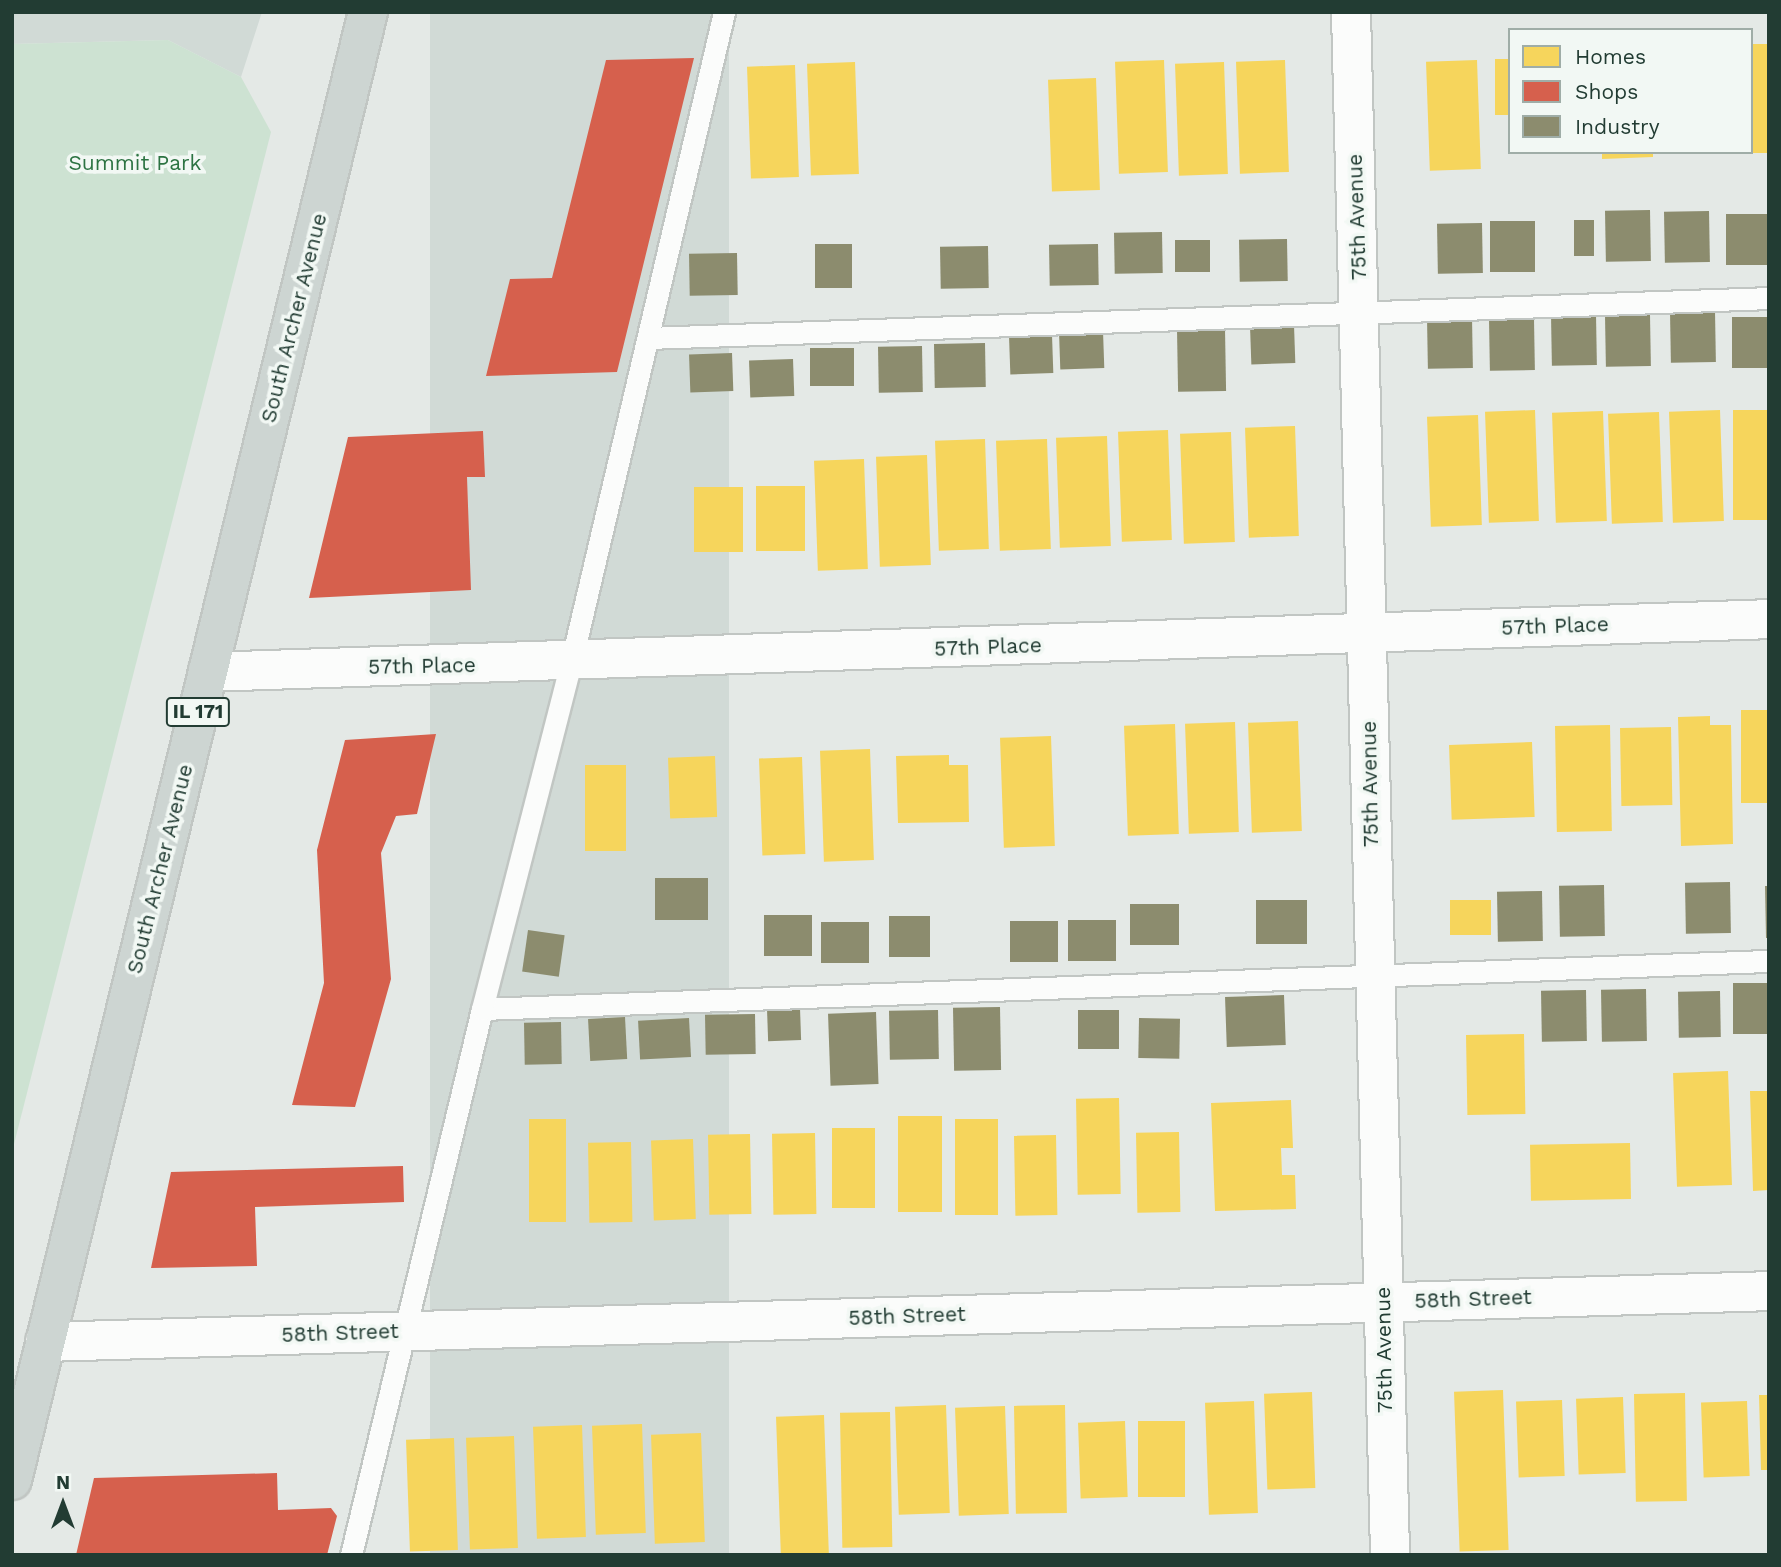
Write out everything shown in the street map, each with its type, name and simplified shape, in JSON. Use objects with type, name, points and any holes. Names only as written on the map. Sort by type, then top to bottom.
[{"type":"main road","name":"South Archer Avenue","points":[[12,1480],[21,1404],[45,1342],[368,12]]},
{"type":"street","name":"75th Avenue","points":[[1351,12],[1390,1555]]},
{"type":"street","name":"57th Place","points":[[208,672],[570,663],[1769,619]]},
{"type":"street","name":"58th Street","points":[[45,1342],[1769,1291]]},
{"type":"lane","points":[[351,1555],[482,1009],[570,663],[724,12]]},
{"type":"lane","points":[[648,338],[1769,298]]},
{"type":"lane","points":[[482,1009],[1375,973],[1769,961]]},
{"type":"shaded area","points":[[12,12],[262,12],[241,77],[168,40],[12,44]]},
{"type":"shaded area","points":[[430,12],[729,12],[729,1555],[430,1555]]},
{"type":"green space","name":"Summit Park","points":[[168,40],[241,77],[271,132],[12,1152],[12,44]]},
{"type":"building: Homes","points":[[1753,44],[1769,44],[1769,153],[1753,153]]},
{"type":"building: Homes","points":[[1495,59],[1508,59],[1508,115],[1495,115]]},
{"type":"building: Homes","points":[[1164,60],[1168,172],[1119,174],[1115,62]]},
{"type":"building: Homes","points":[[1285,60],[1289,172],[1240,174],[1236,62]]},
{"type":"building: Homes","points":[[1477,60],[1481,169],[1430,171],[1426,62]]},
{"type":"building: Homes","points":[[855,62],[859,174],[811,176],[807,64]]},
{"type":"building: Homes","points":[[1224,62],[1228,174],[1179,176],[1175,64]]},
{"type":"building: Homes","points":[[795,65],[799,177],[751,179],[747,67]]},
{"type":"building: Homes","points":[[1096,78],[1100,190],[1052,192],[1048,80]]},
{"type":"building: Homes","points":[[1602,154],[1653,154],[1653,157],[1602,159]]},
{"type":"building: Homes","points":[[1535,410],[1539,521],[1489,523],[1485,412]]},
{"type":"building: Homes","points":[[1720,410],[1724,521],[1673,523],[1669,412]]},
{"type":"building: Homes","points":[[1733,410],[1769,410],[1769,520],[1733,520]]},
{"type":"building: Homes","points":[[1603,411],[1607,521],[1556,523],[1552,413]]},
{"type":"building: Homes","points":[[1659,412],[1663,522],[1612,524],[1608,414]]},
{"type":"building: Homes","points":[[1478,415],[1482,525],[1431,527],[1427,417]]},
{"type":"building: Homes","points":[[1295,426],[1299,536],[1249,538],[1245,428]]},
{"type":"building: Homes","points":[[1168,430],[1172,540],[1122,542],[1118,432]]},
{"type":"building: Homes","points":[[1231,432],[1235,542],[1184,544],[1180,434]]},
{"type":"building: Homes","points":[[1107,436],[1111,546],[1060,548],[1056,438]]},
{"type":"building: Homes","points":[[985,439],[989,549],[939,551],[935,441]]},
{"type":"building: Homes","points":[[1047,439],[1051,549],[1000,551],[996,441]]},
{"type":"building: Homes","points":[[927,455],[931,565],[880,567],[876,457]]},
{"type":"building: Homes","points":[[864,459],[868,569],[818,571],[814,461]]},
{"type":"building: Homes","points":[[756,486],[805,486],[805,551],[756,551]]},
{"type":"building: Homes","points":[[694,487],[743,487],[743,552],[694,552]]},
{"type":"building: Homes","points":[[1741,710],[1769,710],[1769,803],[1741,803]]},
{"type":"building: Homes","points":[[1710,716],[1710,725],[1731,725],[1733,844],[1681,846],[1678,717]]},
{"type":"building: Homes","points":[[1298,721],[1302,831],[1252,833],[1248,723]]},
{"type":"building: Homes","points":[[1235,722],[1239,832],[1189,834],[1185,724]]},
{"type":"building: Homes","points":[[1175,724],[1179,834],[1128,836],[1124,726]]},
{"type":"building: Homes","points":[[1610,725],[1612,831],[1557,832],[1555,726]]},
{"type":"building: Homes","points":[[1671,727],[1672,805],[1621,806],[1620,728]]},
{"type":"building: Homes","points":[[1051,736],[1055,846],[1004,848],[1000,738]]},
{"type":"building: Homes","points":[[1532,742],[1535,817],[1452,820],[1449,745]]},
{"type":"building: Homes","points":[[870,749],[874,860],[824,862],[820,751]]},
{"type":"building: Homes","points":[[949,755],[949,765],[968,765],[969,822],[898,823],[896,756]]},
{"type":"building: Homes","points":[[715,756],[717,817],[670,819],[668,758]]},
{"type":"building: Homes","points":[[802,757],[805,854],[762,855],[759,759]]},
{"type":"building: Homes","points":[[585,765],[626,765],[626,851],[585,851]]},
{"type":"building: Homes","points":[[1450,900],[1491,900],[1491,935],[1450,935]]},
{"type":"building: Homes","points":[[1524,1034],[1525,1114],[1467,1115],[1466,1035]]},
{"type":"building: Homes","points":[[1728,1071],[1732,1185],[1677,1187],[1673,1073]]},
{"type":"building: Homes","points":[[1750,1091],[1769,1091],[1769,1190],[1753,1191]]},
{"type":"building: Homes","points":[[1119,1098],[1121,1194],[1078,1195],[1076,1099]]},
{"type":"building: Homes","points":[[1291,1100],[1293,1148],[1281,1148],[1282,1175],[1295,1175],[1296,1209],[1215,1211],[1211,1103]]},
{"type":"building: Homes","points":[[898,1116],[942,1116],[942,1212],[898,1212]]},
{"type":"building: Homes","points":[[529,1119],[566,1119],[566,1222],[529,1222]]},
{"type":"building: Homes","points":[[955,1119],[998,1119],[998,1215],[955,1215]]},
{"type":"building: Homes","points":[[832,1128],[875,1128],[875,1208],[832,1208]]},
{"type":"building: Homes","points":[[1179,1132],[1180,1212],[1137,1213],[1136,1133]]},
{"type":"building: Homes","points":[[815,1133],[816,1214],[773,1215],[772,1134]]},
{"type":"building: Homes","points":[[750,1134],[751,1214],[709,1215],[708,1135]]},
{"type":"building: Homes","points":[[1056,1135],[1057,1215],[1015,1216],[1014,1136]]},
{"type":"building: Homes","points":[[693,1139],[696,1219],[654,1220],[651,1140]]},
{"type":"building: Homes","points":[[631,1142],[632,1222],[589,1223],[588,1143]]},
{"type":"building: Homes","points":[[1630,1143],[1631,1199],[1531,1201],[1530,1145]]},
{"type":"building: Homes","points":[[1503,1390],[1509,1550],[1460,1552],[1454,1392]]},
{"type":"building: Homes","points":[[1312,1392],[1315,1488],[1267,1490],[1264,1394]]},
{"type":"building: Homes","points":[[1685,1393],[1687,1501],[1636,1502],[1634,1394]]},
{"type":"building: Homes","points":[[1759,1395],[1769,1395],[1769,1470],[1761,1470]]},
{"type":"building: Homes","points":[[1623,1397],[1626,1473],[1579,1475],[1576,1399]]},
{"type":"building: Homes","points":[[1562,1400],[1565,1476],[1519,1478],[1516,1402]]},
{"type":"building: Homes","points":[[1254,1401],[1258,1513],[1209,1515],[1205,1403]]},
{"type":"building: Homes","points":[[1747,1401],[1750,1476],[1704,1478],[1701,1403]]},
{"type":"building: Homes","points":[[946,1405],[950,1513],[899,1515],[895,1407]]},
{"type":"building: Homes","points":[[1065,1405],[1067,1513],[1016,1514],[1014,1406]]},
{"type":"building: Homes","points":[[1005,1406],[1009,1514],[959,1516],[955,1408]]},
{"type":"building: Homes","points":[[890,1412],[892,1547],[842,1548],[840,1413]]},
{"type":"building: Homes","points":[[824,1415],[829,1553],[781,1555],[776,1417]]},
{"type":"building: Homes","points":[[1125,1421],[1128,1497],[1081,1499],[1078,1423]]},
{"type":"building: Homes","points":[[1138,1421],[1185,1421],[1185,1497],[1138,1497]]},
{"type":"building: Homes","points":[[642,1424],[646,1533],[596,1535],[592,1426]]},
{"type":"building: Homes","points":[[582,1425],[586,1537],[537,1539],[533,1427]]},
{"type":"building: Homes","points":[[701,1433],[705,1542],[655,1544],[651,1435]]},
{"type":"building: Homes","points":[[514,1436],[518,1548],[470,1550],[466,1438]]},
{"type":"building: Homes","points":[[454,1438],[458,1550],[410,1552],[406,1440]]},
{"type":"building: Shops","points":[[694,58],[617,372],[486,376],[510,279],[552,278],[606,60]]},
{"type":"building: Shops","points":[[483,431],[485,477],[467,477],[471,590],[309,598],[348,437]]},
{"type":"building: Shops","points":[[436,734],[417,814],[396,816],[381,853],[391,979],[355,1107],[292,1105],[324,983],[317,850],[345,740]]},
{"type":"building: Shops","points":[[403,1166],[404,1202],[255,1207],[257,1266],[151,1268],[171,1172]]},
{"type":"building: Shops","points":[[277,1473],[278,1510],[331,1508],[337,1516],[327,1555],[76,1555],[94,1478]]},
{"type":"building: Industry","points":[[1650,210],[1651,261],[1606,262],[1605,211]]},
{"type":"building: Industry","points":[[1709,211],[1710,262],[1665,263],[1664,212]]},
{"type":"building: Industry","points":[[1726,214],[1769,214],[1769,265],[1726,265]]},
{"type":"building: Industry","points":[[1574,220],[1594,220],[1594,256],[1574,256]]},
{"type":"building: Industry","points":[[1490,221],[1535,221],[1535,272],[1490,272]]},
{"type":"building: Industry","points":[[1482,223],[1483,273],[1438,274],[1437,224]]},
{"type":"building: Industry","points":[[1162,232],[1163,273],[1115,274],[1114,233]]},
{"type":"building: Industry","points":[[1287,239],[1288,281],[1240,282],[1239,240]]},
{"type":"building: Industry","points":[[1175,240],[1210,240],[1210,272],[1175,272]]},
{"type":"building: Industry","points":[[815,244],[852,244],[852,288],[815,288]]},
{"type":"building: Industry","points":[[1098,244],[1099,285],[1050,286],[1049,245]]},
{"type":"building: Industry","points":[[988,246],[989,288],[941,289],[940,247]]},
{"type":"building: Industry","points":[[737,253],[738,295],[690,296],[689,254]]},
{"type":"building: Industry","points":[[1715,311],[1716,362],[1671,363],[1670,312]]},
{"type":"building: Industry","points":[[1596,314],[1597,365],[1552,366],[1551,315]]},
{"type":"building: Industry","points":[[1650,315],[1651,366],[1606,367],[1605,316]]},
{"type":"building: Industry","points":[[1472,317],[1473,368],[1428,369],[1427,318]]},
{"type":"building: Industry","points":[[1732,317],[1769,317],[1769,368],[1732,368]]},
{"type":"building: Industry","points":[[1534,319],[1535,370],[1490,371],[1489,320]]},
{"type":"building: Industry","points":[[1294,325],[1295,363],[1251,365],[1250,327]]},
{"type":"building: Industry","points":[[1225,329],[1226,391],[1178,392],[1177,330]]},
{"type":"building: Industry","points":[[1103,331],[1104,368],[1060,370],[1059,333]]},
{"type":"building: Industry","points":[[1052,335],[1053,373],[1010,374],[1009,337]]},
{"type":"building: Industry","points":[[985,343],[986,387],[935,388],[934,344]]},
{"type":"building: Industry","points":[[922,346],[923,392],[879,393],[878,347]]},
{"type":"building: Industry","points":[[810,348],[854,348],[854,386],[810,386]]},
{"type":"building: Industry","points":[[732,353],[733,391],[690,392],[689,355]]},
{"type":"building: Industry","points":[[793,359],[794,396],[750,398],[749,361]]},
{"type":"building: Industry","points":[[655,878],[708,878],[708,920],[655,920]]},
{"type":"building: Industry","points":[[1730,882],[1731,933],[1686,934],[1685,883]]},
{"type":"building: Industry","points":[[1604,885],[1605,936],[1560,937],[1559,886]]},
{"type":"building: Industry","points":[[1765,886],[1769,886],[1769,938],[1766,938]]},
{"type":"building: Industry","points":[[1542,891],[1543,941],[1498,942],[1497,892]]},
{"type":"building: Industry","points":[[1256,900],[1307,900],[1307,944],[1256,944]]},
{"type":"building: Industry","points":[[1130,904],[1179,904],[1179,945],[1130,945]]},
{"type":"building: Industry","points":[[764,915],[812,915],[812,956],[764,956]]},
{"type":"building: Industry","points":[[889,916],[930,916],[930,957],[889,957]]},
{"type":"building: Industry","points":[[1068,920],[1116,920],[1116,961],[1068,961]]},
{"type":"building: Industry","points":[[1010,921],[1058,921],[1058,962],[1010,962]]},
{"type":"building: Industry","points":[[821,922],[869,922],[869,963],[821,963]]},
{"type":"building: Industry","points":[[528,930],[565,935],[559,977],[522,972]]},
{"type":"building: Industry","points":[[1733,983],[1769,983],[1769,1034],[1733,1034]]},
{"type":"building: Industry","points":[[1646,989],[1647,1041],[1602,1042],[1601,990]]},
{"type":"building: Industry","points":[[1586,990],[1587,1041],[1542,1042],[1541,991]]},
{"type":"building: Industry","points":[[1720,991],[1721,1037],[1679,1038],[1678,992]]},
{"type":"building: Industry","points":[[1284,995],[1286,1045],[1227,1047],[1225,997]]},
{"type":"building: Industry","points":[[1000,1007],[1001,1070],[954,1071],[953,1008]]},
{"type":"building: Industry","points":[[800,1008],[801,1040],[768,1041],[767,1009]]},
{"type":"building: Industry","points":[[938,1010],[939,1059],[890,1060],[889,1011]]},
{"type":"building: Industry","points":[[1078,1010],[1119,1010],[1119,1049],[1078,1049]]},
{"type":"building: Industry","points":[[876,1012],[879,1084],[831,1086],[828,1014]]},
{"type":"building: Industry","points":[[755,1014],[756,1054],[706,1055],[705,1015]]},
{"type":"building: Industry","points":[[625,1017],[627,1059],[590,1061],[588,1019]]},
{"type":"building: Industry","points":[[689,1018],[691,1057],[640,1060],[638,1021]]},
{"type":"building: Industry","points":[[1139,1018],[1180,1019],[1179,1059],[1138,1058]]},
{"type":"building: Industry","points":[[561,1022],[562,1064],[525,1065],[524,1023]]}]
